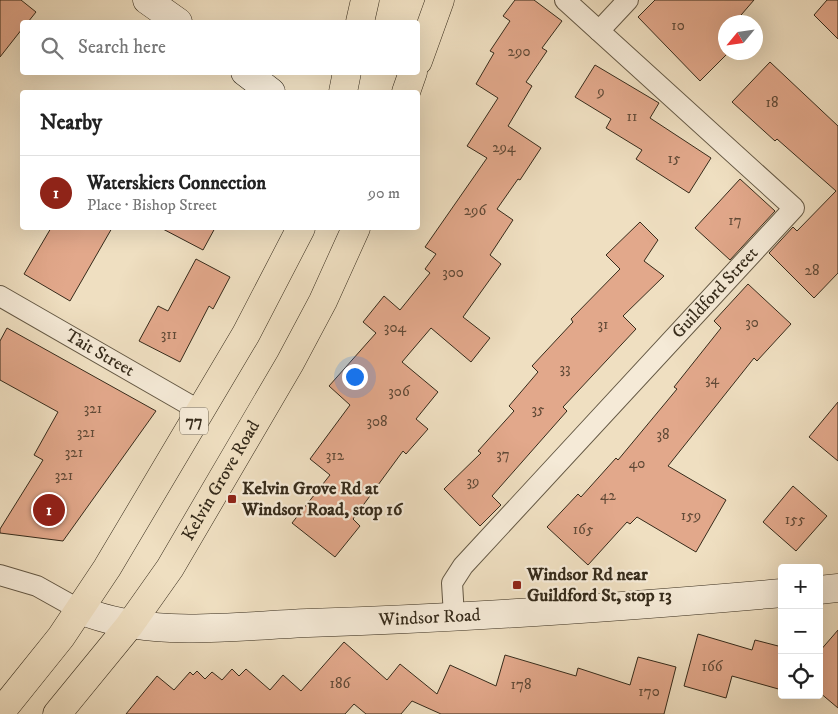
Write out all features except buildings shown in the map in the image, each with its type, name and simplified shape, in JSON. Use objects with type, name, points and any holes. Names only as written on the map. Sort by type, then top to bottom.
[{"type":"main road","points":[[147,0],[175,20]]},
{"type":"main road","points":[[360,20],[365,0]]},
{"type":"main road","points":[[420,55],[440,0]]},
{"type":"main road","points":[[249,75],[269,90]]},
{"type":"main road","points":[[342,90],[346,75]]},
{"type":"main road","points":[[407,90],[412,75]]},
{"type":"main road","name":"77","points":[[0,713],[80,610],[269,293],[300,230]]},
{"type":"main road","name":"Kelvin Grove Road","points":[[57,714],[129,626],[170,568],[290,363],[323,301],[355,230]]},
{"type":"main road","points":[[823,590],[838,588]]},
{"type":"main road","name":"Windsor Road","points":[[80,610],[129,626],[170,628],[638,606],[778,593]]},
{"type":"street","name":"Guildford Street","points":[[454,616],[452,583],[463,566],[794,208],[565,0]]},
{"type":"street","points":[[599,30],[628,0]]},
{"type":"street","name":"Tait Street","points":[[0,296],[200,411]]},
{"type":"street","points":[[0,575],[37,586],[80,610]]},
{"type":"place","name":"Kelvin Grove Rd at Windsor Road, stop 16","points":[[232,499]]},
{"type":"place","name":"Waterskiers Connection","points":[[49,510]]},
{"type":"place","name":"Windsor Rd near Guildford St, stop 13","points":[[517,585]]}]
